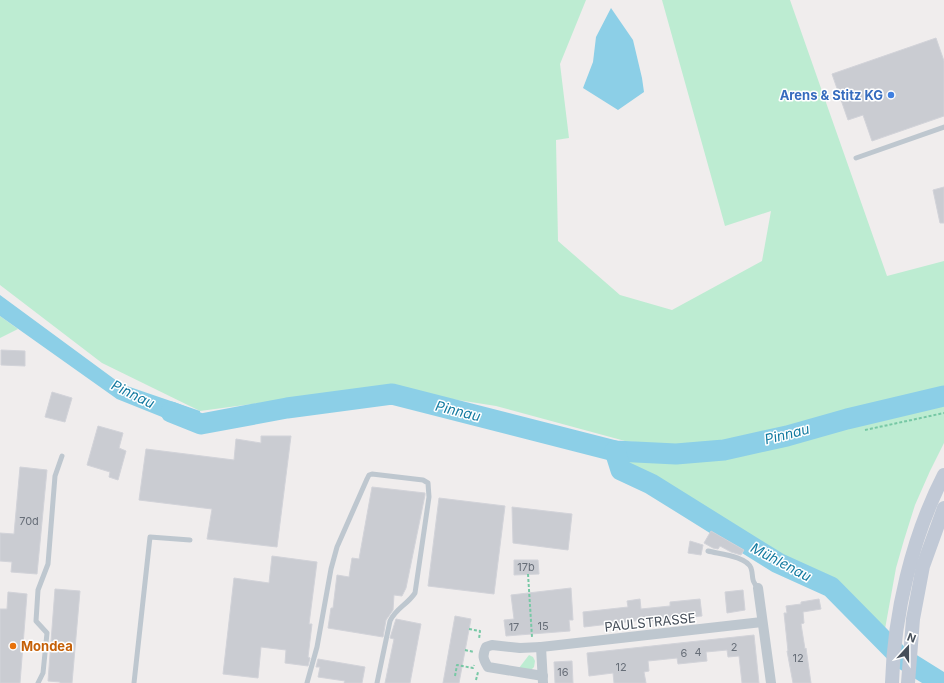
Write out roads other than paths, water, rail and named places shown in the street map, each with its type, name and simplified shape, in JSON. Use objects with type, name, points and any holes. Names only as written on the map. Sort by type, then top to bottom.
[{"type":"main road","points":[[892,683],[892,667],[899,614],[909,568],[925,520],[944,475]]},
{"type":"main road","points":[[908,683],[913,619],[924,566],[944,508]]},
{"type":"street","points":[[758,588],[771,683]]},
{"type":"street","name":"PAULSTRASSE","points":[[537,647],[543,679],[488,667],[483,660],[483,654],[486,647],[492,645],[520,648],[537,647],[762,622]]},
{"type":"lane","points":[[856,158],[944,127]]},
{"type":"lane","points":[[38,683],[44,673],[47,633],[36,621],[38,590],[48,564],[55,476],[62,456]]},
{"type":"lane","points":[[307,683],[317,647],[331,569],[337,547],[367,479],[369,475],[372,474],[423,480],[428,482],[429,486],[429,497],[415,593],[410,601],[393,615],[390,622],[377,683]]},
{"type":"lane","points":[[134,683],[150,537],[190,540]]},
{"type":"lane","points":[[708,551],[745,561],[750,567],[752,582],[758,588]]},
{"type":"water","points":[[611,8],[633,40],[644,92],[618,110],[583,88],[593,62],[596,37]]},
{"type":"water","points":[[0,295],[121,384],[200,411],[197,431],[117,399],[0,316]]},
{"type":"waterway","name":"Pinnau","points":[[171,412],[201,424],[287,408],[392,394],[615,451],[676,454],[724,450],[787,436],[847,419],[944,396]]},
{"type":"waterway","name":"Mühlenau","points":[[615,451],[621,470],[651,484],[778,563],[831,587],[900,657],[942,683]]},
{"type":"place","name":"Arens & Stitz KG","points":[[891,95]]},
{"type":"place","name":"Mondea","points":[[13,646]]}]
